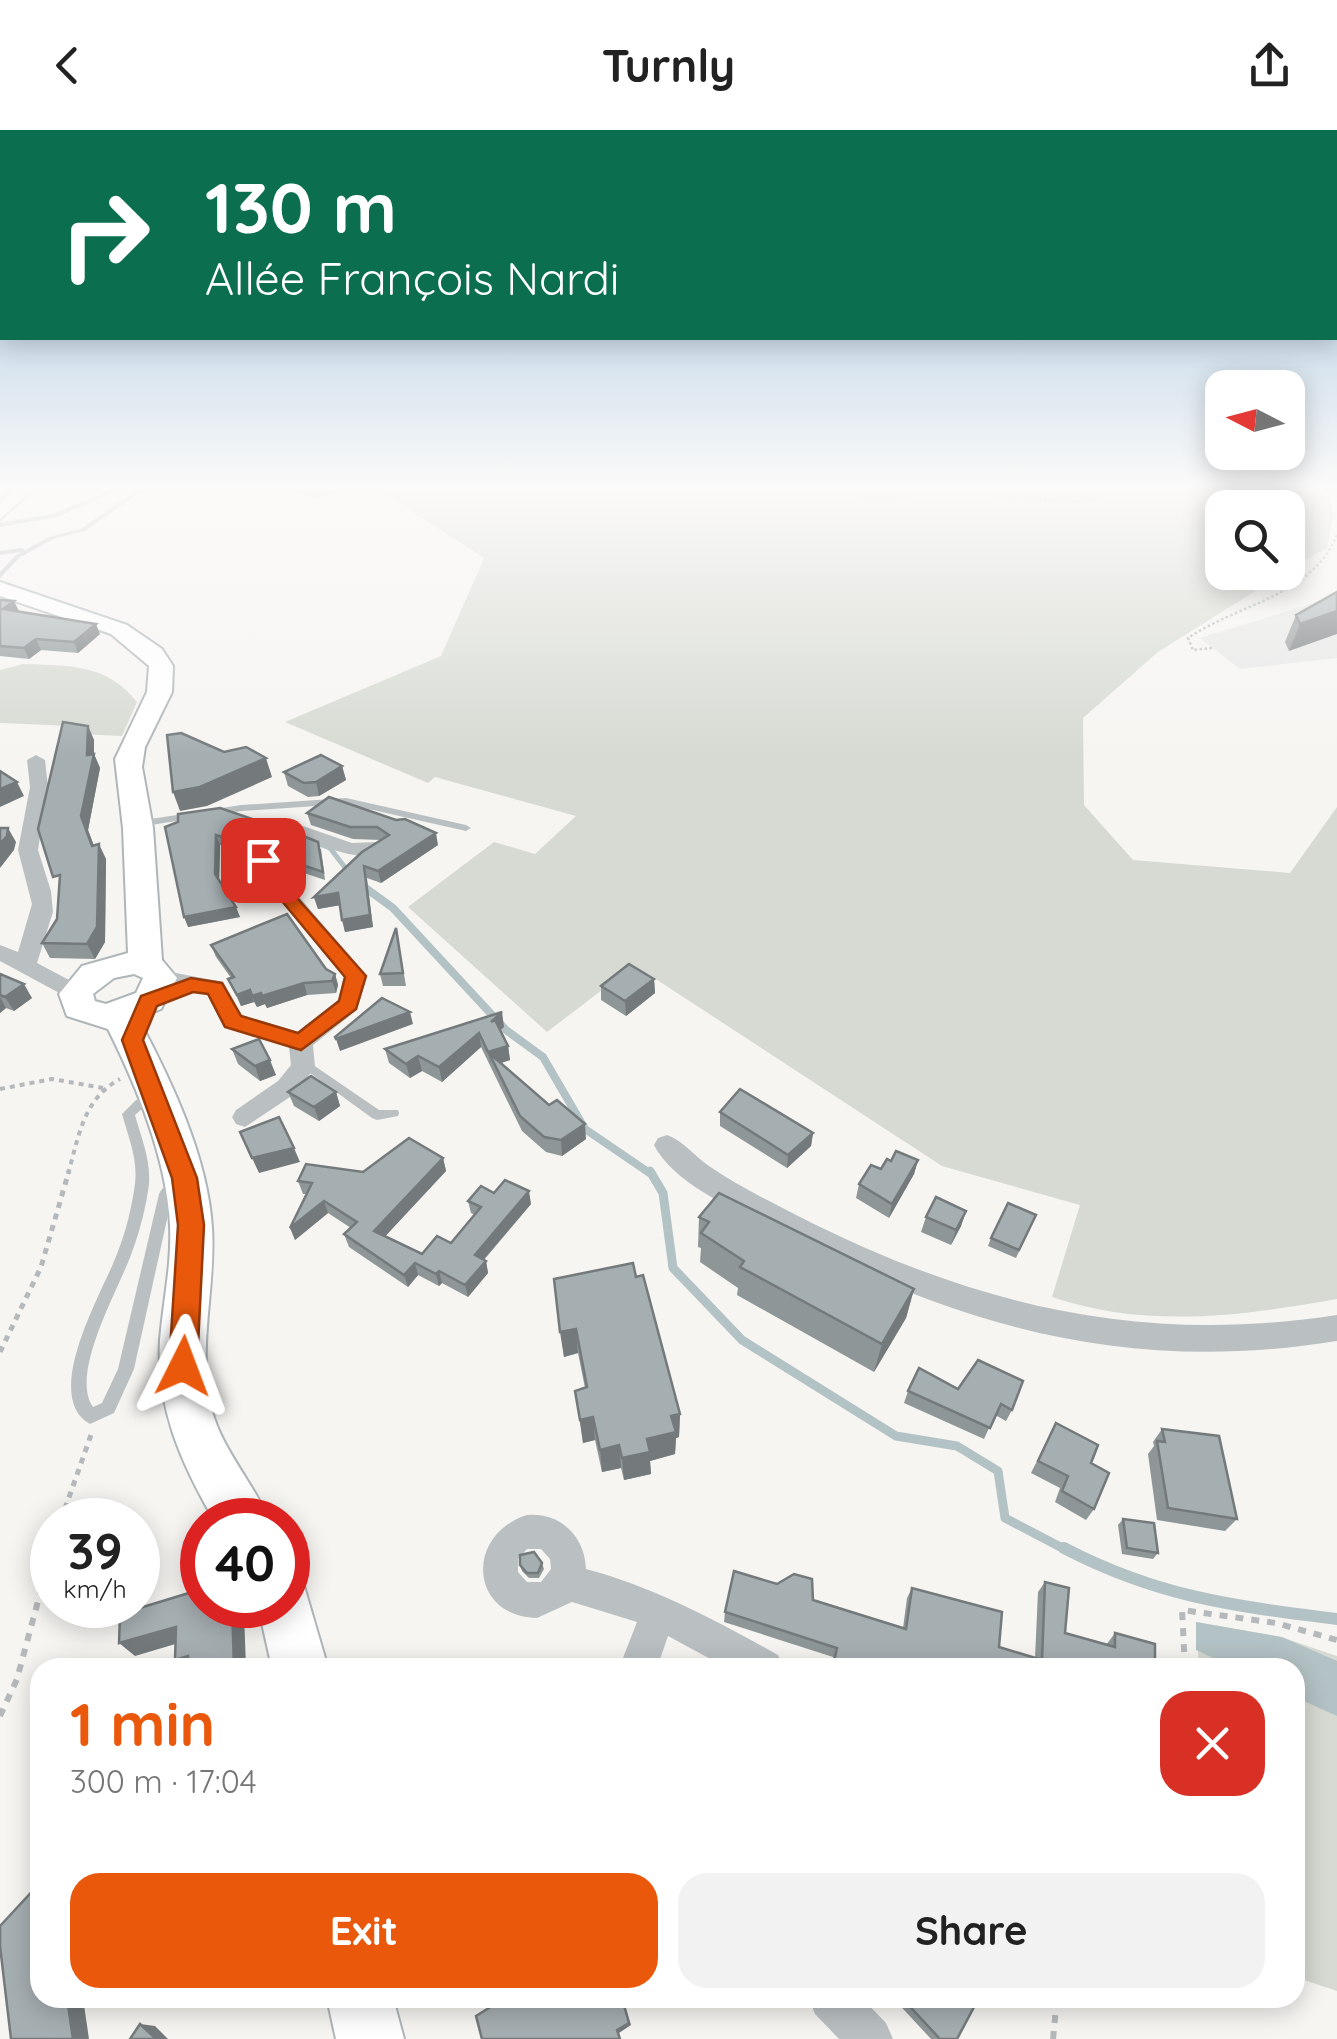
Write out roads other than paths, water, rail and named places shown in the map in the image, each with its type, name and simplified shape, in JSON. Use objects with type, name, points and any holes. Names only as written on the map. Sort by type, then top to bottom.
[{"type":"street","points":[[2,588],[107,622],[157,656],[161,682],[128,763],[138,824],[140,927],[127,1011],[184,1178],[191,1225],[183,1366],[188,1409],[201,1449],[230,1498]]},
{"type":"street","points":[[26,964],[29,944],[42,918],[40,884],[28,858],[43,780],[36,760]]},
{"type":"street","points":[[245,1117],[287,1087],[302,1052],[348,1004],[356,976],[276,886],[261,865],[263,860],[303,832],[350,849],[378,848]]},
{"type":"street","points":[[0,952],[127,1011],[215,988],[233,1021],[302,1052]]},
{"type":"street","points":[[666,1145],[728,1191],[831,1248],[1057,1327],[1139,1336],[1240,1340],[1337,1328]]},
{"type":"street","points":[[563,1582],[601,1589],[745,1658]]},
{"type":"street","points":[[642,1658],[658,1614]]},
{"type":"street","points":[[290,1628],[298,1658]]},
{"type":"street","points":[[362,2008],[370,2039]]},
{"type":"street","points":[[841,2008],[870,2039]]},
{"type":"lane","points":[[138,824],[241,808],[346,801],[466,828]]},
{"type":"lane","points":[[127,1011],[140,1103],[128,1114],[142,1182],[125,1254],[92,1326],[83,1363],[78,1398],[81,1410],[90,1416],[108,1408],[126,1369],[166,1194],[184,1178]]},
{"type":"lane","points":[[302,1052],[371,1112],[393,1113]]},
{"type":"waterway","points":[[322,845],[330,848],[350,874]]},
{"type":"waterway","points":[[360,884],[393,908],[506,1030],[543,1057],[585,1129],[651,1174]]},
{"type":"waterway","points":[[650,1171],[663,1193],[673,1268],[742,1340],[896,1436],[957,1446],[998,1471],[1005,1518],[1068,1551]]},
{"type":"waterway","points":[[1064,1548],[1164,1589],[1230,1604],[1337,1619]]}]
